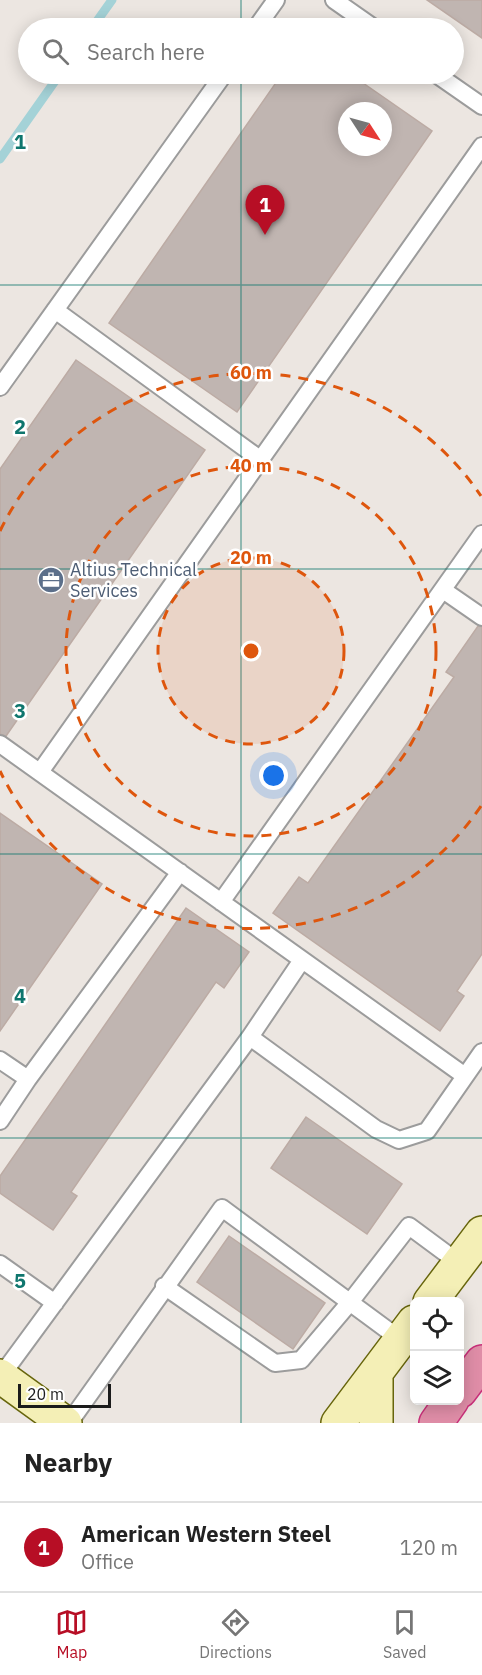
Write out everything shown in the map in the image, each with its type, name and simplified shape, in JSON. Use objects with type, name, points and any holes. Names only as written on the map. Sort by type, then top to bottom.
[{"type":"highway","points":[[464,1385],[482,1362]]},
{"type":"highway","points":[[436,1423],[450,1405]]},
{"type":"main road","points":[[434,1297],[482,1233]]},
{"type":"main road","points":[[338,1423],[408,1331]]},
{"type":"main road","points":[[376,1374],[376,1423]]},
{"type":"main road","points":[[1,1376],[67,1423]]},
{"type":"lane","points":[[263,18],[276,0]]},
{"type":"lane","points":[[334,0],[360,18]]},
{"type":"lane","points":[[0,387],[217,84]]},
{"type":"lane","points":[[450,84],[482,106]]},
{"type":"lane","points":[[40,772],[482,146]]},
{"type":"lane","points":[[55,310],[261,460]]},
{"type":"lane","points":[[221,902],[482,534]]},
{"type":"lane","points":[[443,590],[482,617]]},
{"type":"lane","points":[[0,744],[465,1076]]},
{"type":"lane","points":[[0,1121],[28,1079],[180,872]]},
{"type":"lane","points":[[1,1376],[250,1037],[302,960]]},
{"type":"lane","points":[[250,1037],[376,1129],[399,1140],[427,1131],[482,1052]]},
{"type":"lane","points":[[0,1060],[28,1079]]},
{"type":"lane","points":[[67,1423],[222,1208],[351,1301],[408,1331]]},
{"type":"lane","points":[[164,1286],[274,1363],[301,1360],[351,1301],[409,1226],[459,1263]]},
{"type":"lane","points":[[0,1264],[55,1303]]},
{"type":"building","points":[[427,0],[482,0],[482,38],[464,26],[464,18],[453,18]]},
{"type":"building","points":[[275,84],[364,84],[390,102],[338,102],[338,156],[392,156],[392,103],[432,131],[237,412],[109,323]]},
{"type":"building","points":[[76,360],[205,450],[6,736],[0,734],[0,469]]},
{"type":"building","points":[[478,626],[482,627],[482,954],[457,991],[464,996],[440,1031],[273,913],[299,877],[308,883],[454,677],[446,672]]},
{"type":"building","points":[[0,813],[102,884],[0,1031]]},
{"type":"building","points":[[186,908],[249,952],[224,988],[216,982],[71,1192],[77,1196],[53,1230],[0,1193],[0,1176]]},
{"type":"building","points":[[306,1117],[402,1184],[367,1234],[271,1168]]},
{"type":"building","points":[[229,1236],[325,1303],[293,1349],[197,1282]]},
{"type":"waterway","points":[[99,18],[112,0]]},
{"type":"waterway","points":[[0,159],[53,84]]},
{"type":"place","name":"American Western Steel","points":[[265,235]]},
{"type":"place","name":"Altius Technical Services","points":[[51,580]]}]
